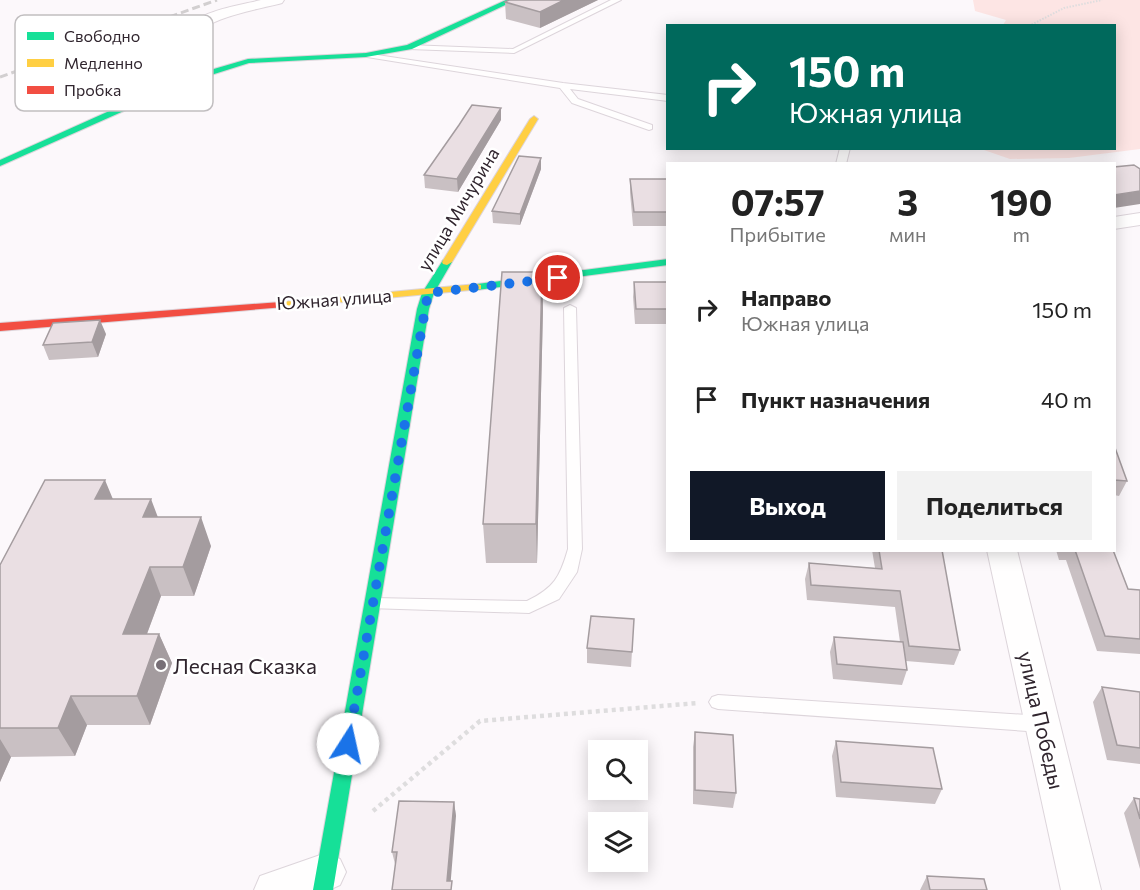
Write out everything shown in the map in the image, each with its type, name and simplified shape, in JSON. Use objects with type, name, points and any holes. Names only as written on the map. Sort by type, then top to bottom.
[{"type":"street","points":[[213,17],[277,0]]},
{"type":"street","points":[[213,72],[248,61],[366,55],[409,47],[512,0]]},
{"type":"street","points":[[0,163],[117,111]]},
{"type":"street","name":"улица Мичурина","points":[[327,869],[428,293],[534,119]]},
{"type":"street","points":[[1116,224],[1140,219]]},
{"type":"street","name":"Южная улица","points":[[0,327],[428,293],[666,262]]},
{"type":"street","name":"улица Победы","points":[[1002,552],[1081,890]]},
{"type":"street","points":[[274,890],[327,869]]},
{"type":"lane","points":[[409,47],[514,51],[617,0]]},
{"type":"lane","points":[[366,55],[563,86],[666,98]]},
{"type":"lane","points":[[563,86],[575,101],[650,127]]},
{"type":"lane","points":[[372,604],[529,607],[553,595],[564,579],[575,549],[570,308]]},
{"type":"lane","points":[[718,702],[1042,724]]},
{"type":"path","points":[[1033,24],[1064,8],[1102,0]]},
{"type":"path","points":[[327,869],[480,721],[718,702]]},
{"type":"shaded area","points":[[973,0],[1140,0],[1140,149],[1069,158],[1010,159],[984,150],[1116,150],[1116,24],[1004,24],[1006,20],[975,11]]},
{"type":"building","points":[[509,0],[564,0],[540,12],[505,2]]},
{"type":"building","points":[[472,105],[501,108],[457,179],[424,175],[459,125]]},
{"type":"building","points":[[519,156],[541,158],[520,214],[492,211]]},
{"type":"building","points":[[1134,165],[1140,169],[1140,191],[1116,195],[1116,167]]},
{"type":"building","points":[[630,179],[666,179],[666,212],[634,212]]},
{"type":"building","points":[[502,272],[542,272],[536,524],[483,524]]},
{"type":"building","points":[[634,282],[666,282],[666,309],[636,309]]},
{"type":"building","points":[[100,320],[92,342],[43,345],[53,323]]},
{"type":"building","points":[[1116,451],[1127,481],[1116,480]]},
{"type":"building","points":[[45,480],[105,480],[95,499],[151,499],[143,517],[201,517],[183,567],[150,567],[123,634],[159,634],[137,696],[71,696],[58,728],[0,728],[0,565]]},
{"type":"building","points":[[879,552],[942,552],[960,650],[909,646],[900,591],[811,585],[809,563],[882,569]]},
{"type":"building","points":[[1076,552],[1114,552],[1128,589],[1140,590],[1140,639],[1105,636]]},
{"type":"building","points":[[591,616],[634,619],[632,652],[587,648]]},
{"type":"building","points":[[834,637],[903,642],[907,670],[837,664]]},
{"type":"building","points":[[1102,687],[1140,692],[1140,748],[1117,745]]},
{"type":"building","points":[[695,732],[733,735],[736,793],[695,790]]},
{"type":"building","points":[[836,741],[933,748],[942,789],[841,782]]},
{"type":"building","points":[[1134,798],[1140,799],[1140,819]]},
{"type":"building","points":[[399,801],[454,802],[447,881],[452,881],[451,890],[392,890],[397,852],[392,852]]},
{"type":"building","points":[[927,876],[984,879],[987,890],[930,890]]},
{"type":"railway","points":[[175,15],[217,0]]},
{"type":"railway","points":[[0,77],[15,72]]},
{"type":"traffic: fast","points":[[213,72],[248,61],[366,55],[409,47],[512,0]]},
{"type":"traffic: fast","points":[[0,163],[117,111]]},
{"type":"traffic: fast","points":[[323,890],[423,309],[428,293],[447,262]]},
{"type":"traffic: fast","points":[[477,287],[666,262]]},
{"type":"traffic: slow","points":[[447,262],[534,119]]},
{"type":"traffic: slow","points":[[281,305],[477,287]]},
{"type":"traffic: jam","points":[[0,327],[281,305]]},
{"type":"place","name":"Лесная Сказка","points":[[161,665]]},
{"type":"route","points":[[348,744],[423,309],[428,293],[558,278]]}]
